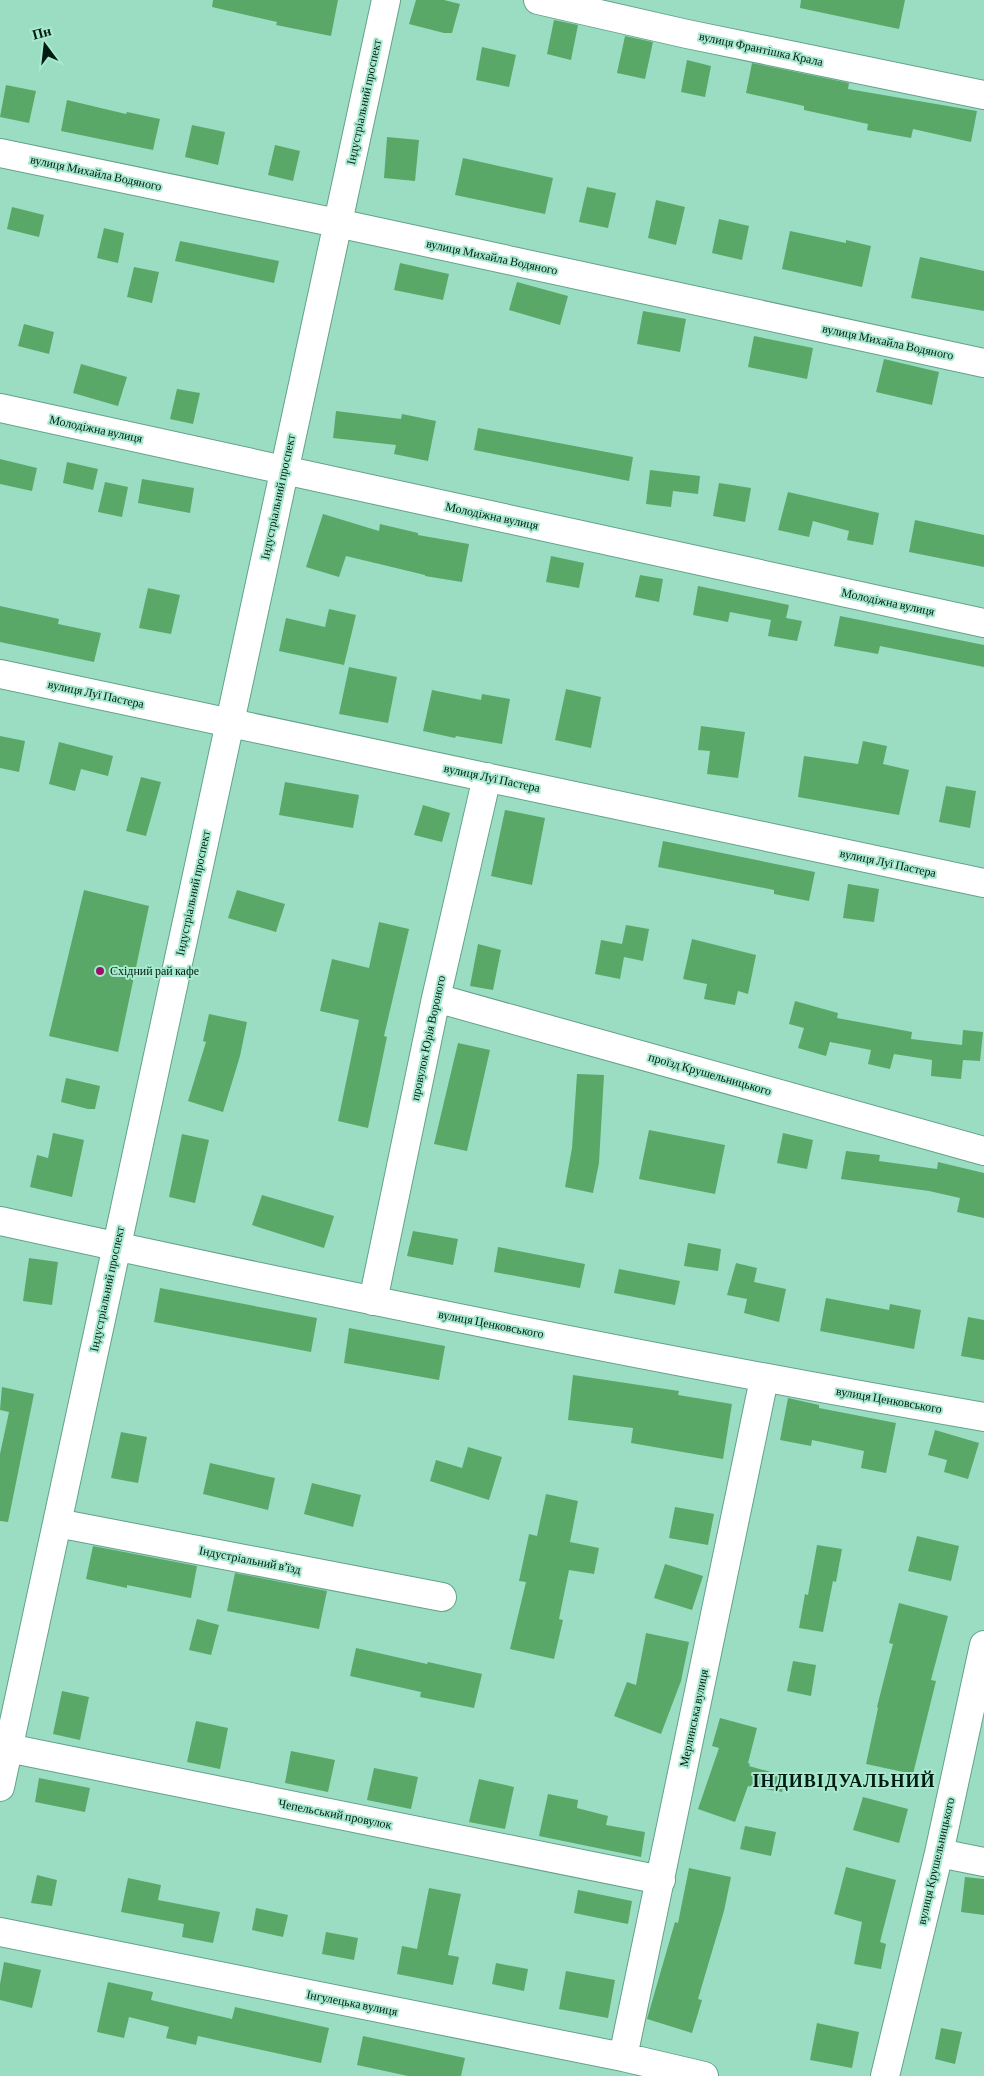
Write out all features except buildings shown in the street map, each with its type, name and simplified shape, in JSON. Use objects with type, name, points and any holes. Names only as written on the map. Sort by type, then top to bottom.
[{"type":"street","name":"Індустріальний проспект","points":[[0,1787],[386,0]]},
{"type":"street","name":"вулиця Франтішка Крала","points":[[549,1],[687,34],[984,95]]},
{"type":"street","name":"вулиця Михайла Водяного","points":[[0,153],[337,223],[984,363]]},
{"type":"street","name":"Молодіжна вулиця","points":[[0,408],[984,623]]},
{"type":"street","name":"вулиця Луї Пастера","points":[[0,674],[984,883]]},
{"type":"street","name":"провулок Юрія Вороного","points":[[373,1300],[436,998],[487,777]]},
{"type":"street","name":"проїзд Крушельницького","points":[[436,998],[984,1151]]},
{"type":"street","name":"вулиця Ценковського","points":[[0,1221],[116,1247],[764,1379],[984,1417]]},
{"type":"street","name":"Мерлинська вулиця","points":[[623,2057],[764,1379]]},
{"type":"street","name":"Індустріальний в’їзд","points":[[57,1523],[442,1597]]},
{"type":"street","name":"вулиця Крушельницького","points":[[885,2076],[938,1853],[984,1645]]},
{"type":"street","name":"Чепельський провулок","points":[[8,1748],[661,1880]]},
{"type":"street","points":[[938,1853],[984,1862]]},
{"type":"street","name":"Інгулецька вулиця","points":[[0,1932],[623,2057],[704,2076]]},
{"type":"place","name":"Східний рай кафе","points":[[100,971]]},
{"type":"district","name":"ІНДИВІДУАЛЬНИЙ","points":[[844,1781]]}]
